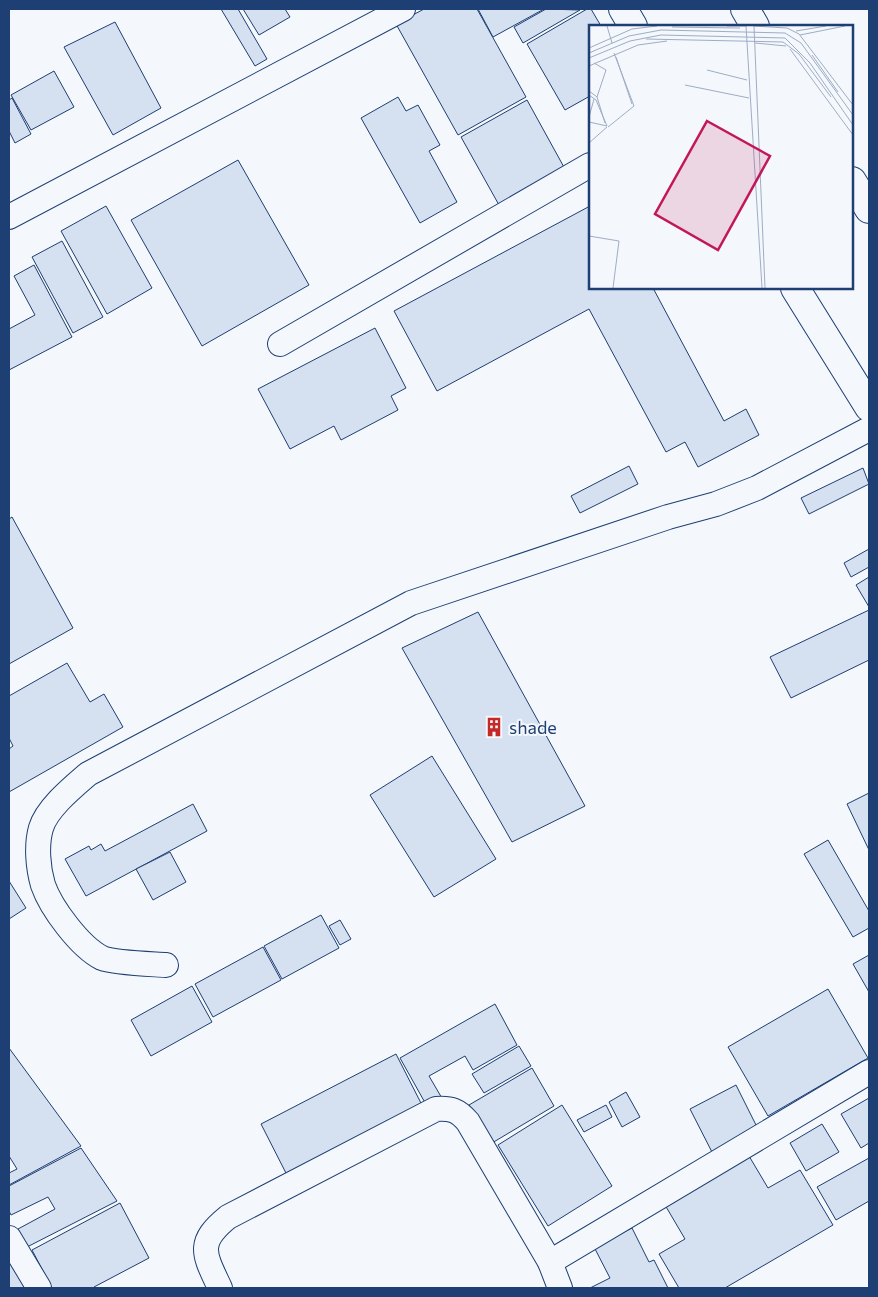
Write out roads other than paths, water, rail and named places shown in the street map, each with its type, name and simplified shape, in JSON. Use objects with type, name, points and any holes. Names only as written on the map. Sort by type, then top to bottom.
[{"type":"main road","points":[[623,9],[632,25]]},
{"type":"main road","points":[[744,9],[754,25]]},
{"type":"main road","points":[[853,183],[869,209]]},
{"type":"main road","points":[[796,289],[869,407]]},
{"type":"lane","points":[[9,218],[403,9]]},
{"type":"lane","points":[[280,344],[589,166]]},
{"type":"lane","points":[[166,965],[103,958],[78,938],[57,911],[44,885],[39,856],[41,827],[58,802],[88,774],[411,603],[668,517],[716,504],[757,488],[869,429]]},
{"type":"lane","points":[[550,1262],[869,1072]]},
{"type":"lane","points":[[220,1288],[208,1261],[207,1243],[211,1231],[228,1217],[436,1109],[449,1108],[460,1112],[468,1122],[550,1262],[560,1288]]},
{"type":"lane","points":[[9,1238],[39,1288]]},
{"type":"place","name":"shade","points":[[494,727]]}]
